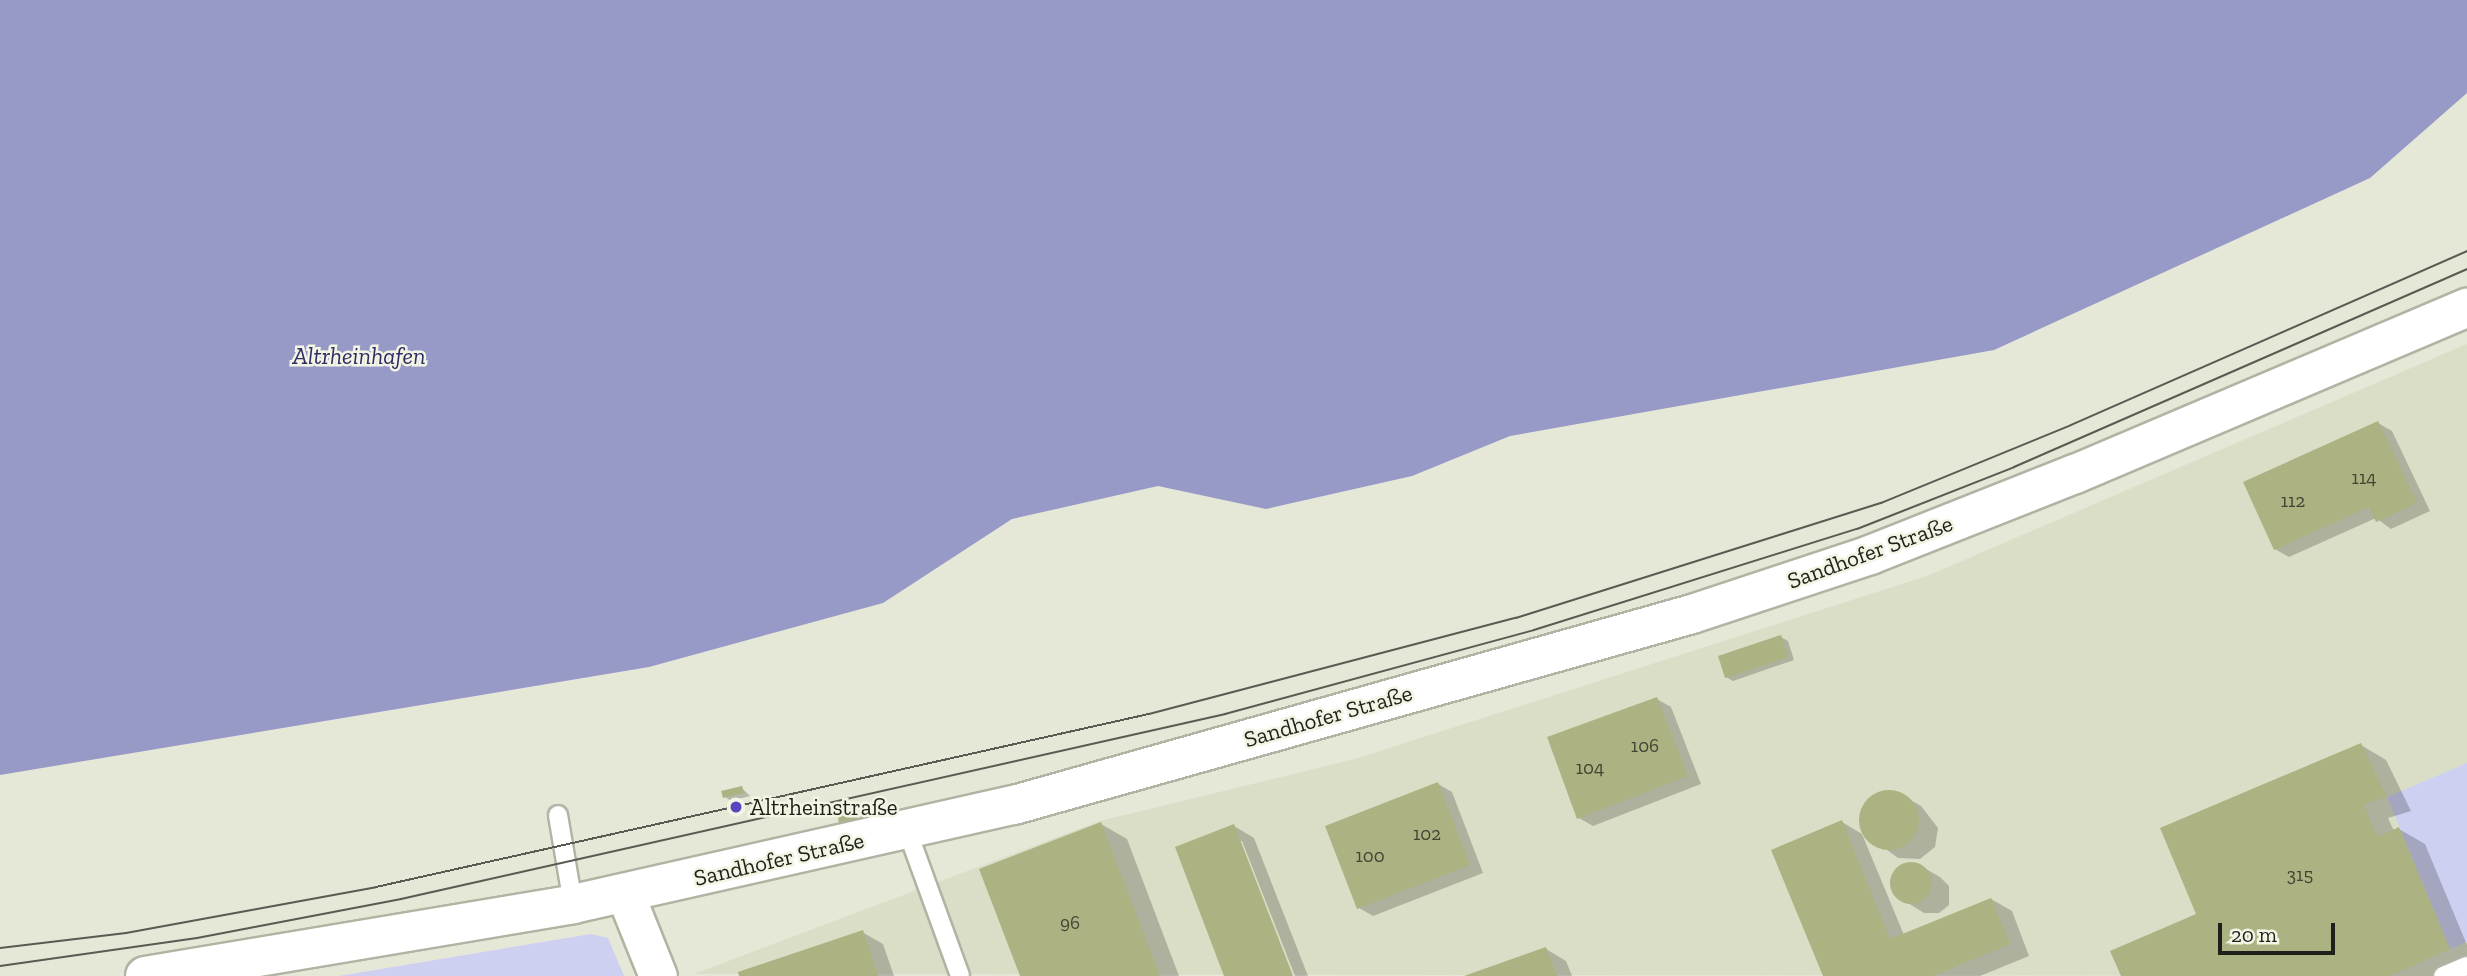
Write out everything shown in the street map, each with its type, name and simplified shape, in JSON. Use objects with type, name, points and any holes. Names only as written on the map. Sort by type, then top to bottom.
[{"type":"street","name":"Sandhofer Straße","points":[[145,976],[625,894],[1014,805],[1692,614],[1870,555],[2075,474],[2467,308]]},
{"type":"street","points":[[625,894],[658,976]]},
{"type":"lane","points":[[558,815],[573,904]]},
{"type":"lane","points":[[907,830],[960,976]]},
{"type":"lane","points":[[2443,976],[2467,966]]},
{"type":"shaded area","points":[[2467,344],[2467,976],[694,974],[1100,821],[1355,759],[1927,576]]},
{"type":"shaded area","points":[[2467,763],[2467,942],[2450,949],[2387,797]]},
{"type":"shaded area","points":[[591,934],[608,938],[624,976],[339,976]]},
{"type":"water","name":"Altrheinhafen","points":[[0,0],[2467,0],[2467,93],[2370,178],[1994,350],[1510,436],[1412,476],[1266,509],[1158,486],[1012,519],[883,603],[649,667],[0,775]]},
{"type":"building","points":[[2378,421],[2417,503],[2376,522],[2369,507],[2274,550],[2243,482]]},
{"type":"building","points":[[1781,635],[1788,657],[1725,678],[1718,656]]},
{"type":"building","points":[[1657,697],[1688,776],[1577,819],[1547,737]]},
{"type":"building","points":[[2361,743],[2387,797],[2364,804],[2377,837],[2399,827],[2450,949],[2390,976],[2121,976],[2110,951],[2196,914],[2160,828]]},
{"type":"building","points":[[1438,782],[1470,865],[1357,909],[1325,826]]},
{"type":"building","points":[[742,786],[744,793],[723,798],[721,791]]},
{"type":"building","points":[[1889,790],[1906,795],[1914,803],[1919,820],[1914,837],[1906,845],[1889,850],[1872,845],[1864,837],[1859,820],[1864,803],[1872,795]]},
{"type":"building","points":[[858,811],[860,819],[839,824],[838,817]]},
{"type":"building","points":[[1842,820],[1890,939],[1991,898],[2010,944],[1933,976],[1823,976],[1771,850]]},
{"type":"building","points":[[1101,822],[1160,976],[1020,976],[979,869]]},
{"type":"building","points":[[1234,824],[1293,976],[1224,976],[1175,847]]},
{"type":"building","points":[[1911,862],[1926,868],[1932,883],[1926,898],[1911,904],[1896,898],[1890,883],[1896,868]]},
{"type":"building","points":[[863,930],[878,976],[739,976],[738,972]]},
{"type":"building","points":[[1546,947],[1557,976],[1464,976]]},
{"type":"tram line","points":[[0,948],[126,933],[376,887],[1149,714],[1516,618],[1881,503],[2071,425],[2467,251]]},
{"type":"tram line","points":[[0,966],[197,938],[401,899],[1225,714],[1534,630],[1857,529],[2014,467],[2467,269]]},
{"type":"place","name":"Altrheinstraße","points":[[736,807]]}]
